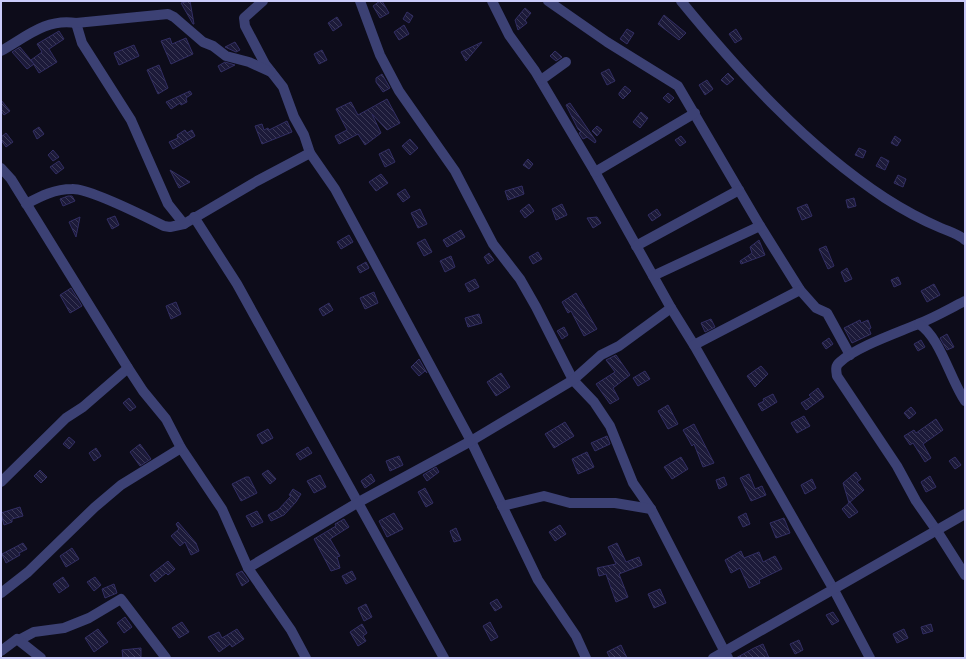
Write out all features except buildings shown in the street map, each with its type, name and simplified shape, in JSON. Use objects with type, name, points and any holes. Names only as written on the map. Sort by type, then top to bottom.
[{"type":"street","points":[[263,1],[244,18],[245,26],[283,87],[294,117],[304,135],[310,152],[335,189],[471,440],[538,580],[576,636],[586,658]]},
{"type":"street","points":[[360,1],[380,55],[398,91],[455,171],[496,249],[520,279],[536,306],[573,380],[594,402],[610,426],[633,483],[651,509],[726,655]]},
{"type":"street","points":[[548,1],[607,42],[678,86],[760,226],[800,290],[816,308],[827,313],[850,356]]},
{"type":"street","points":[[681,1],[758,92],[805,136],[885,198],[941,229],[954,233],[965,240]]},
{"type":"street","points":[[496,4],[509,35],[541,80],[595,172],[670,308],[694,345],[834,590],[870,658]]},
{"type":"street","points":[[1,51],[49,24],[62,21],[76,23],[168,14],[174,17],[203,42],[213,46],[226,56],[249,62],[273,73]]},
{"type":"street","points":[[76,23],[82,43],[131,120],[168,204],[184,224]]},
{"type":"street","points":[[541,80],[566,62]]},
{"type":"street","points":[[595,172],[695,113]]},
{"type":"street","points":[[26,204],[46,193],[74,188],[92,193],[164,226],[170,227],[184,224],[310,152]]},
{"type":"street","points":[[1,168],[11,179],[143,391],[166,419],[181,448],[222,509],[248,568],[291,630],[306,658]]},
{"type":"street","points":[[636,246],[739,190]]},
{"type":"street","points":[[194,217],[238,284],[357,503],[444,658]]},
{"type":"street","points":[[653,276],[760,226]]},
{"type":"street","points":[[694,345],[800,290]]},
{"type":"street","points":[[965,301],[919,324],[896,332],[839,362],[836,367],[837,376],[897,466],[916,501],[937,530],[965,575]]},
{"type":"street","points":[[248,568],[357,503],[471,440],[573,380],[601,355],[619,346],[670,308]]},
{"type":"street","points":[[919,324],[926,328],[932,336],[964,397]]},
{"type":"street","points":[[1,482],[66,418],[83,407],[128,368]]},
{"type":"street","points":[[1,593],[28,572],[94,507],[121,484],[181,448]]},
{"type":"street","points":[[502,506],[544,496],[570,503],[614,503],[651,509]]},
{"type":"street","points":[[713,658],[726,655],[965,514]]},
{"type":"street","points":[[1,650],[14,640],[19,640],[34,632],[60,629],[71,626],[97,614],[121,599],[166,658]]},
{"type":"street","points":[[19,640],[41,658]]}]
